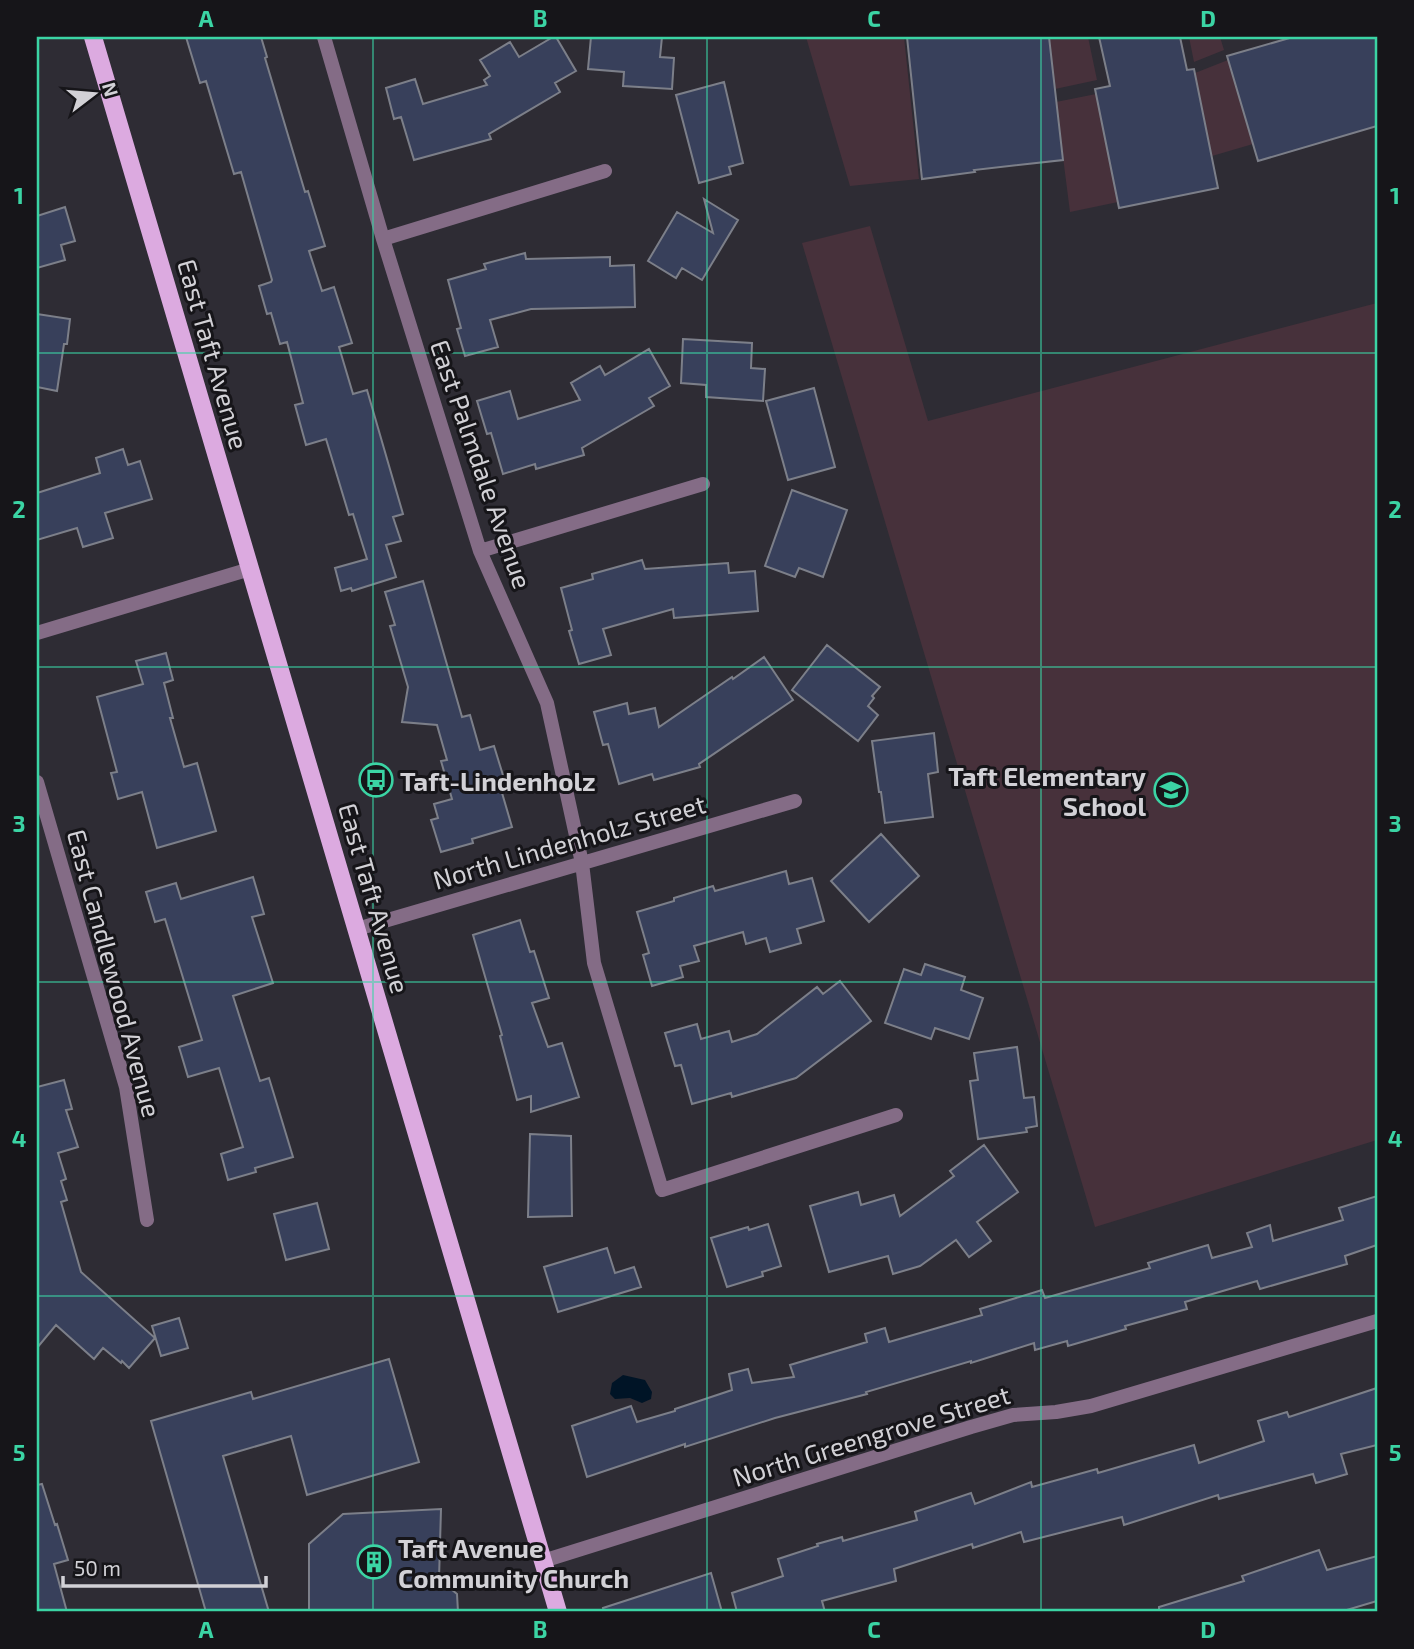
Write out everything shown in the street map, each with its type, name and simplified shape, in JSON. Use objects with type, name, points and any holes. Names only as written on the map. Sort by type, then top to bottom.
[{"type":"main road","name":"East Taft Avenue","points":[[93,37],[558,1612]]},
{"type":"street","name":"East Palmdale Avenue","points":[[324,37],[383,239],[480,551],[547,703],[582,863],[594,963],[662,1190],[896,1115]]},
{"type":"street","points":[[383,239],[605,171]]},
{"type":"street","points":[[480,551],[703,484]]},
{"type":"street","points":[[37,634],[250,569]]},
{"type":"street","name":"East Candlewood Avenue","points":[[37,782],[126,1087],[147,1220]]},
{"type":"street","name":"North Lindenholz Street","points":[[357,929],[795,801]]},
{"type":"street","name":"North Greengrove Street","points":[[543,1562],[1013,1415],[1091,1406],[1377,1321]]},
{"type":"shaded area","points":[[806,37],[904,37],[919,179],[850,186]]},
{"type":"shaded area","points":[[1049,37],[1088,37],[1097,80],[1055,89]]},
{"type":"shaded area","points":[[1189,37],[1220,37],[1224,50],[1194,62]]},
{"type":"shaded area","points":[[1228,60],[1253,144],[1212,156],[1195,73]]},
{"type":"shaded area","points":[[1096,94],[1118,202],[1070,212],[1056,102]]},
{"type":"shaded area","name":"Taft Elementary School","points":[[870,226],[928,421],[1377,303],[1377,1140],[1095,1227],[802,243]]},
{"type":"water","points":[[623,1375],[645,1380],[652,1392],[651,1399],[642,1403],[630,1398],[615,1399],[610,1394],[612,1383]]},
{"type":"building","points":[[186,37],[261,37],[305,192],[308,191],[325,246],[309,251],[322,291],[334,287],[352,343],[339,347],[353,394],[367,390],[403,514],[393,517],[401,541],[386,545],[396,577],[352,591],[351,588],[341,591],[335,568],[367,559],[353,514],[349,515],[326,439],[306,445],[295,405],[303,403],[287,342],[280,344],[259,286],[272,280],[241,172],[234,174],[206,81],[200,83]]},
{"type":"building","points":[[556,37],[576,71],[555,83],[560,92],[489,134],[491,139],[414,160],[401,117],[394,119],[386,88],[415,79],[423,104],[487,85],[484,80],[490,76],[480,60],[510,42],[519,57]]},
{"type":"building","points":[[591,37],[662,37],[660,57],[674,58],[672,89],[623,86],[624,72],[588,69]]},
{"type":"building","points":[[907,37],[1049,37],[1063,160],[922,179]]},
{"type":"building","points":[[1099,37],[1180,37],[1187,70],[1194,69],[1218,188],[1119,208],[1095,89],[1110,86]]},
{"type":"building","points":[[1293,37],[1377,37],[1377,126],[1258,161],[1227,56]]},
{"type":"building","points":[[724,82],[743,163],[729,167],[731,174],[699,183],[676,95]]},
{"type":"building","points":[[704,199],[738,220],[702,280],[682,268],[676,278],[648,261],[677,212],[713,233]]},
{"type":"building","points":[[65,207],[75,241],[61,245],[65,260],[37,268],[37,216]]},
{"type":"building","points":[[525,253],[526,259],[610,257],[610,266],[634,265],[635,307],[531,309],[490,320],[498,347],[465,356],[457,329],[461,328],[448,280],[486,269],[484,264]]},
{"type":"building","points":[[37,314],[70,319],[57,391],[37,387]]},
{"type":"building","points":[[683,339],[752,343],[751,368],[765,369],[763,401],[706,397],[706,385],[681,383]]},
{"type":"building","points":[[649,349],[670,386],[649,398],[654,406],[582,448],[584,455],[536,469],[535,464],[503,474],[491,433],[487,434],[477,401],[510,391],[518,419],[580,400],[571,383],[600,366],[605,375]]},
{"type":"building","points":[[814,388],[835,467],[788,480],[766,401]]},
{"type":"building","points":[[123,449],[128,465],[140,461],[152,499],[105,513],[113,538],[83,547],[77,528],[37,540],[37,493],[100,473],[96,458]]},
{"type":"building","points":[[792,490],[847,510],[823,577],[799,568],[795,577],[765,566]]},
{"type":"building","points":[[642,560],[645,569],[728,563],[729,573],[755,571],[758,611],[674,618],[673,609],[603,629],[611,655],[579,664],[569,631],[572,630],[561,588],[593,579],[592,574]]},
{"type":"building","points":[[423,581],[462,717],[470,715],[480,750],[494,746],[506,785],[500,786],[512,827],[472,839],[473,843],[441,852],[431,820],[438,818],[434,804],[452,799],[441,761],[447,760],[437,725],[402,722],[408,687],[390,626],[395,625],[385,592]]},
{"type":"building","points":[[827,645],[880,687],[868,706],[878,715],[858,741],[792,690]]},
{"type":"building","points":[[166,653],[173,680],[164,683],[173,718],[170,718],[184,767],[197,763],[216,831],[157,848],[142,792],[118,799],[111,773],[117,772],[97,697],[143,684],[136,661]]},
{"type":"building","points":[[764,657],[793,700],[699,764],[700,767],[654,780],[652,774],[619,784],[608,744],[603,745],[594,712],[627,703],[629,714],[655,708],[659,727]]},
{"type":"building","points":[[934,733],[938,772],[928,774],[933,817],[885,823],[872,741]]},
{"type":"building","points":[[881,834],[919,876],[869,922],[831,881]]},
{"type":"building","points":[[786,871],[789,884],[812,878],[824,921],[797,929],[801,943],[770,952],[766,938],[746,944],[743,932],[694,946],[699,961],[680,966],[683,977],[652,986],[643,955],[649,953],[637,912],[713,886],[715,891]]},
{"type":"building","points":[[253,877],[264,914],[252,917],[273,983],[233,996],[260,1081],[269,1078],[293,1157],[255,1168],[256,1172],[228,1180],[221,1154],[243,1147],[219,1068],[188,1077],[179,1047],[202,1040],[165,919],[155,922],[146,892],[176,883],[181,899]]},
{"type":"building","points":[[520,920],[530,952],[534,951],[549,998],[532,1003],[548,1047],[562,1043],[579,1097],[531,1112],[531,1096],[517,1100],[500,1036],[502,1035],[473,935]]},
{"type":"building","points":[[925,964],[965,977],[961,990],[983,998],[969,1039],[935,1028],[931,1039],[885,1023],[904,969],[921,975]]},
{"type":"building","points":[[840,981],[871,1021],[796,1078],[732,1097],[731,1093],[692,1104],[681,1065],[675,1066],[665,1033],[697,1024],[701,1039],[729,1031],[732,1042],[757,1034],[817,987],[823,994]]},
{"type":"building","points":[[1017,1047],[1024,1098],[1034,1097],[1037,1126],[1026,1128],[1027,1132],[978,1139],[970,1081],[978,1080],[974,1053]]},
{"type":"building","points":[[64,1080],[72,1109],[66,1110],[78,1147],[58,1153],[66,1179],[61,1181],[67,1200],[61,1202],[81,1272],[155,1338],[129,1368],[103,1348],[94,1359],[56,1325],[37,1348],[37,1087]]},
{"type":"building","points":[[530,1134],[571,1136],[572,1216],[528,1217]]},
{"type":"building","points":[[984,1145],[1018,1192],[977,1222],[991,1241],[969,1257],[956,1240],[920,1266],[893,1274],[888,1256],[829,1272],[810,1206],[858,1192],[861,1205],[894,1195],[900,1216],[954,1176],[950,1171]]},
{"type":"building","points":[[1377,1196],[1377,1245],[1345,1256],[1347,1264],[1260,1289],[1257,1281],[1185,1302],[1187,1309],[1125,1326],[1126,1329],[1068,1346],[1067,1341],[1035,1350],[1034,1343],[685,1447],[685,1444],[587,1477],[572,1426],[631,1406],[637,1422],[675,1411],[732,1390],[729,1374],[748,1369],[752,1383],[794,1377],[790,1365],[867,1342],[865,1334],[885,1328],[889,1342],[982,1315],[980,1309],[1042,1290],[1045,1298],[1150,1268],[1148,1263],[1208,1245],[1212,1258],[1252,1247],[1247,1233],[1270,1225],[1273,1241],[1343,1220],[1339,1208]]},
{"type":"building","points":[[317,1203],[329,1249],[286,1260],[274,1214]]},
{"type":"building","points":[[768,1224],[781,1266],[762,1272],[763,1276],[727,1287],[711,1238]]},
{"type":"building","points":[[607,1248],[615,1273],[634,1267],[641,1287],[558,1312],[544,1267]]},
{"type":"building","points":[[179,1318],[188,1348],[161,1356],[152,1326]]},
{"type":"building","points":[[389,1359],[419,1462],[307,1495],[291,1436],[223,1456],[269,1612],[206,1612],[151,1421],[251,1392],[253,1399]]},
{"type":"building","points":[[1377,1388],[1377,1445],[1341,1454],[1347,1474],[1316,1483],[1313,1474],[1219,1499],[1218,1495],[1124,1525],[1122,1517],[1024,1542],[1021,1532],[973,1548],[972,1544],[894,1569],[896,1581],[822,1601],[825,1612],[737,1612],[732,1593],[783,1576],[778,1559],[818,1546],[817,1544],[842,1537],[843,1541],[917,1520],[915,1512],[971,1493],[975,1504],[1031,1482],[1032,1487],[1097,1469],[1098,1473],[1194,1445],[1199,1463],[1264,1441],[1258,1421],[1287,1412],[1289,1417]]},
{"type":"building","points":[[42,1484],[68,1560],[54,1564],[67,1612],[37,1612],[37,1485]]},
{"type":"building","name":"Taft Avenue Community Church","points":[[441,1509],[439,1579],[457,1594],[458,1612],[309,1612],[309,1544],[343,1514]]},
{"type":"building","points":[[1319,1550],[1327,1570],[1377,1556],[1377,1601],[1340,1612],[1159,1612],[1159,1607],[1244,1581],[1242,1576]]},
{"type":"building","points":[[711,1573],[722,1612],[604,1612],[603,1608]]},
{"type":"place","name":"Taft-Lindenholz","points":[[376,780]]},
{"type":"place","name":"Taft Elementary School","points":[[1171,790]]},
{"type":"place","name":"Taft Avenue Community Church","points":[[374,1562]]}]
